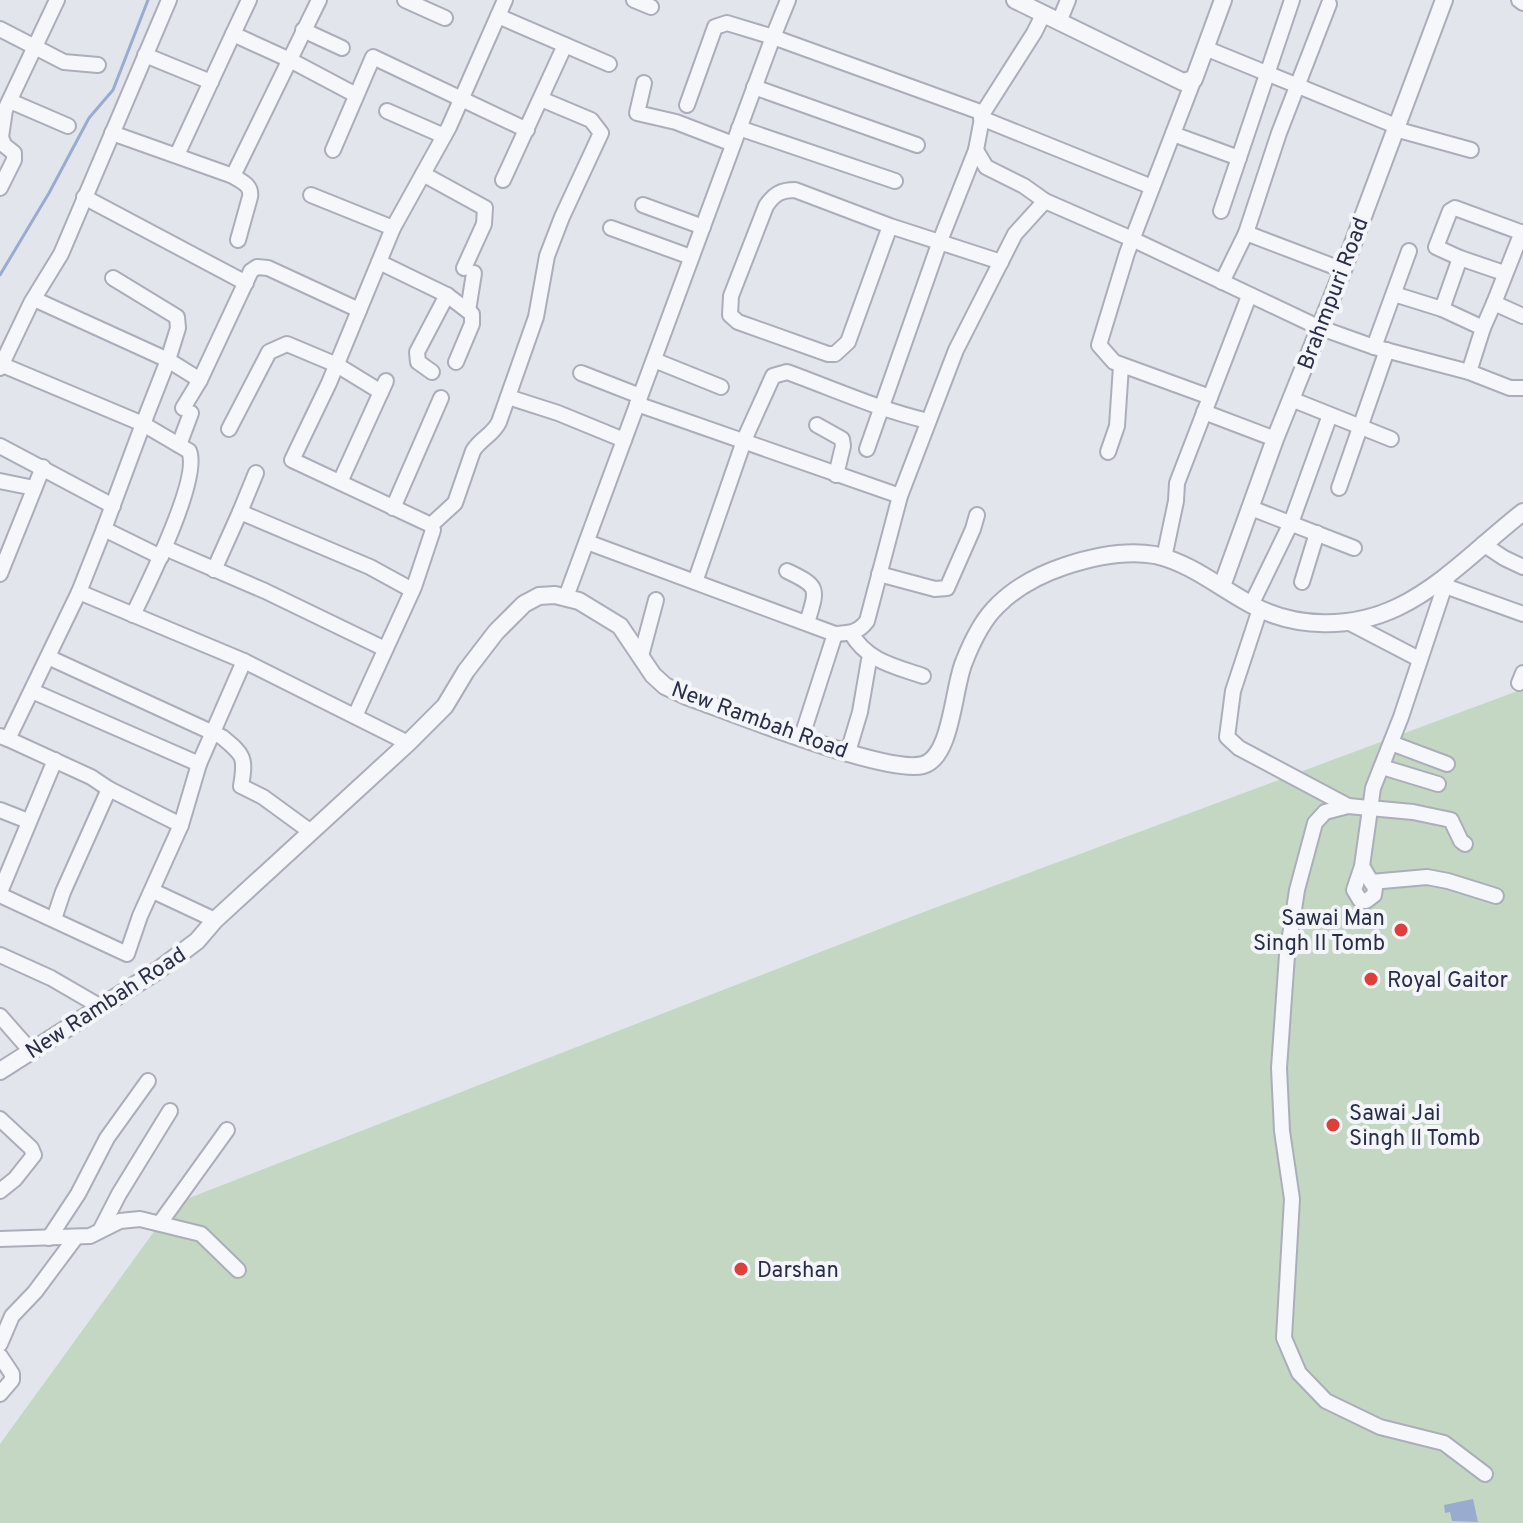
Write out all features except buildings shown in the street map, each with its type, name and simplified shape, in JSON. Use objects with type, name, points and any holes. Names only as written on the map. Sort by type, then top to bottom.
[{"type":"street","points":[[0,188],[14,160],[14,153],[4,145],[1,137],[5,110],[57,0]]},
{"type":"street","points":[[133,615],[163,552],[192,466],[189,451],[143,424],[0,365],[61,254],[169,0]]},
{"type":"street","points":[[177,155],[249,0]]},
{"type":"street","points":[[233,176],[319,0]]},
{"type":"street","points":[[405,0],[445,18]]},
{"type":"street","points":[[355,716],[412,590],[433,530],[431,525],[292,460],[337,365],[393,228],[444,136],[505,0]]},
{"type":"street","points":[[634,0],[651,7]]},
{"type":"street","points":[[566,597],[788,0]]},
{"type":"street","points":[[1015,0],[1183,82],[1194,79]]},
{"type":"street","points":[[1059,22],[1068,0]]},
{"type":"street","points":[[1223,0],[1132,239],[1099,345],[1104,354],[1121,366],[1207,404],[1275,439]]},
{"type":"street","points":[[1221,211],[1292,0]]},
{"type":"street","name":"Brahmpuri Road","points":[[1222,586],[1275,439],[1343,270],[1444,0]]},
{"type":"street","points":[[1222,282],[1246,233],[1297,84],[1329,4]]},
{"type":"street","points":[[867,449],[940,241],[976,150],[982,116],[1043,15]]},
{"type":"street","points":[[498,16],[609,64]]},
{"type":"street","points":[[687,105],[715,27],[727,23],[773,37],[982,116],[1152,187]]},
{"type":"street","points":[[0,29],[64,62],[98,65]]},
{"type":"street","points":[[303,30],[342,48]]},
{"type":"street","points":[[233,34],[356,95]]},
{"type":"street","points":[[503,180],[565,45]]},
{"type":"street","points":[[1205,48],[1396,127],[1471,150]]},
{"type":"street","points":[[145,55],[211,82]]},
{"type":"street","points":[[333,150],[373,57],[460,101],[527,130]]},
{"type":"street","points":[[644,83],[637,113],[676,122],[733,144]]},
{"type":"street","points":[[754,87],[917,145]]},
{"type":"street","points":[[431,525],[455,503],[473,451],[495,431],[536,317],[547,256],[601,133],[591,120],[541,99]]},
{"type":"street","points":[[10,101],[68,126]]},
{"type":"street","points":[[387,111],[444,136]]},
{"type":"street","points":[[739,128],[895,181]]},
{"type":"street","points":[[112,133],[233,176],[247,185],[251,191],[238,240]]},
{"type":"street","points":[[1173,134],[1239,158]]},
{"type":"street","points":[[976,150],[986,167],[1024,186],[1045,201],[1318,327],[1380,348],[1469,372],[1510,388],[1523,388]]},
{"type":"street","points":[[423,174],[485,208],[484,224],[469,271],[468,311]]},
{"type":"street","points":[[890,226],[848,342],[842,350],[828,354],[738,322],[730,315],[731,296],[766,206],[772,196],[783,190],[795,190],[890,226],[1001,262]]},
{"type":"street","points":[[311,195],[393,228]]},
{"type":"street","points":[[84,197],[246,283]]},
{"type":"street","points":[[587,542],[835,634],[851,633],[861,628],[867,621],[900,496],[956,350],[1015,234],[1045,201]]},
{"type":"street","points":[[643,205],[703,227]]},
{"type":"street","points":[[1469,372],[1483,328],[1522,233],[1452,208],[1437,248],[1504,273]]},
{"type":"street","points":[[611,228],[691,257]]},
{"type":"street","points":[[1246,233],[1343,270]]},
{"type":"street","points":[[1339,488],[1360,427],[1394,294],[1409,251]]},
{"type":"street","points":[[1442,309],[1460,258]]},
{"type":"street","points":[[379,262],[447,295],[468,311],[473,319],[456,362]]},
{"type":"street","points":[[179,445],[187,411],[251,271],[257,267],[268,268],[359,310]]},
{"type":"street","points":[[113,278],[177,317],[178,328],[79,592],[32,691],[4,738],[91,777],[181,825]]},
{"type":"street","points":[[1394,294],[1442,309],[1483,328]]},
{"type":"street","points":[[432,372],[418,362],[417,352],[447,295]]},
{"type":"street","points":[[1164,558],[1177,483],[1249,296]]},
{"type":"street","points":[[34,299],[168,360],[200,380]]},
{"type":"street","points":[[1494,303],[1523,316]]},
{"type":"street","points":[[229,429],[269,352],[279,346],[287,344],[384,386],[340,482]]},
{"type":"street","points":[[654,360],[721,387]]},
{"type":"street","points":[[1108,452],[1117,426],[1121,366]]},
{"type":"street","points":[[695,582],[744,441],[773,376],[787,372],[893,413],[928,421]]},
{"type":"street","points":[[581,373],[639,400],[744,441],[900,496]]},
{"type":"street","points":[[508,397],[624,440]]},
{"type":"street","points":[[393,508],[441,398]]},
{"type":"street","points":[[1291,399],[1391,439]]},
{"type":"street","points":[[1330,415],[1291,523],[1256,607],[1233,691],[1227,737],[1239,748],[1348,806],[1413,812],[1451,820],[1465,844]]},
{"type":"street","points":[[817,425],[842,439],[836,475]]},
{"type":"street","points":[[0,446],[113,506]]},
{"type":"street","points":[[0,574],[43,467]]},
{"type":"street","points":[[214,570],[256,473]]},
{"type":"street","points":[[0,481],[34,488]]},
{"type":"street","points":[[1251,508],[1354,548]]},
{"type":"street","points":[[240,512],[370,567],[412,590]]},
{"type":"street","name":"New Rambah Road","points":[[0,1071],[197,941],[215,920],[445,706],[466,671],[496,632],[524,604],[539,596],[555,595],[579,601],[620,626],[653,675],[665,686],[686,696],[870,760],[922,766],[932,761],[942,748],[955,690],[976,637],[997,606],[1041,575],[1091,558],[1154,555],[1179,563],[1256,607],[1295,620],[1326,625],[1348,622],[1397,607],[1447,579],[1483,544],[1523,512]]},
{"type":"street","points":[[879,574],[935,589],[947,588],[977,515]]},
{"type":"street","points":[[104,529],[265,591],[385,649]]},
{"type":"street","points":[[1302,582],[1317,533]]},
{"type":"street","points":[[1483,544],[1523,567]]},
{"type":"street","points":[[787,571],[815,587],[807,623]]},
{"type":"street","points":[[1362,866],[1375,888],[1374,895],[1366,901],[1360,900],[1354,890],[1362,866],[1369,809],[1447,579],[1523,614]]},
{"type":"street","points":[[79,592],[244,661],[408,743]]},
{"type":"street","points":[[641,656],[656,600]]},
{"type":"street","points":[[1348,622],[1419,659]]},
{"type":"street","points":[[851,633],[858,646],[880,662],[923,676]]},
{"type":"street","points":[[802,736],[835,634]]},
{"type":"street","points":[[48,657],[212,733],[242,753],[241,786],[263,797],[311,832]]},
{"type":"street","points":[[848,752],[860,712],[869,660]]},
{"type":"street","points":[[55,760],[0,893],[127,954],[140,916],[181,825],[199,764],[244,661]]},
{"type":"street","points":[[32,691],[199,764]]},
{"type":"street","points":[[1391,743],[1447,764]]},
{"type":"street","points":[[1382,767],[1438,784]]},
{"type":"street","points":[[54,919],[109,789]]},
{"type":"street","points":[[1348,806],[1325,812],[1315,823],[1297,890],[1287,955],[1279,1068],[1282,1131],[1292,1199],[1284,1338],[1299,1373],[1326,1401],[1380,1427],[1444,1443],[1485,1474]]},
{"type":"street","points":[[0,810],[28,821]]},
{"type":"street","points":[[1371,882],[1427,877],[1496,896]]},
{"type":"street","points":[[153,891],[215,920]]},
{"type":"street","points":[[0,955],[51,978],[101,1007]]},
{"type":"street","points":[[0,1016],[30,1050]]},
{"type":"street","points":[[49,1238],[78,1194],[107,1138],[148,1081]]},
{"type":"street","points":[[101,1229],[170,1111]]},
{"type":"street","points":[[0,1119],[31,1148],[34,1155],[15,1179],[0,1191]]},
{"type":"street","points":[[160,1223],[227,1130]]},
{"type":"street","points":[[0,1239],[90,1236],[131,1218],[201,1234],[238,1270]]},
{"type":"street","points":[[0,1344],[12,1316],[35,1292],[76,1237]]},
{"type":"street","points":[[0,1356],[12,1374],[12,1380],[0,1394]]},
{"type":"green space","points":[[1523,689],[1523,1523],[0,1523],[0,1444],[174,1204],[913,916]]},
{"type":"water","points":[[1473,1499],[1478,1522],[1452,1521],[1450,1512],[1445,1513],[1444,1505]]},
{"type":"waterway","points":[[0,275],[89,118],[113,90],[148,0]]},
{"type":"place","name":"Sawai Man Singh II Tomb","points":[[1401,930]]},
{"type":"place","name":"Royal Gaitor","points":[[1371,979]]},
{"type":"place","name":"Sawai Jai Singh ll Tomb","points":[[1333,1125]]},
{"type":"place","name":"Darshan","points":[[741,1269]]}]
